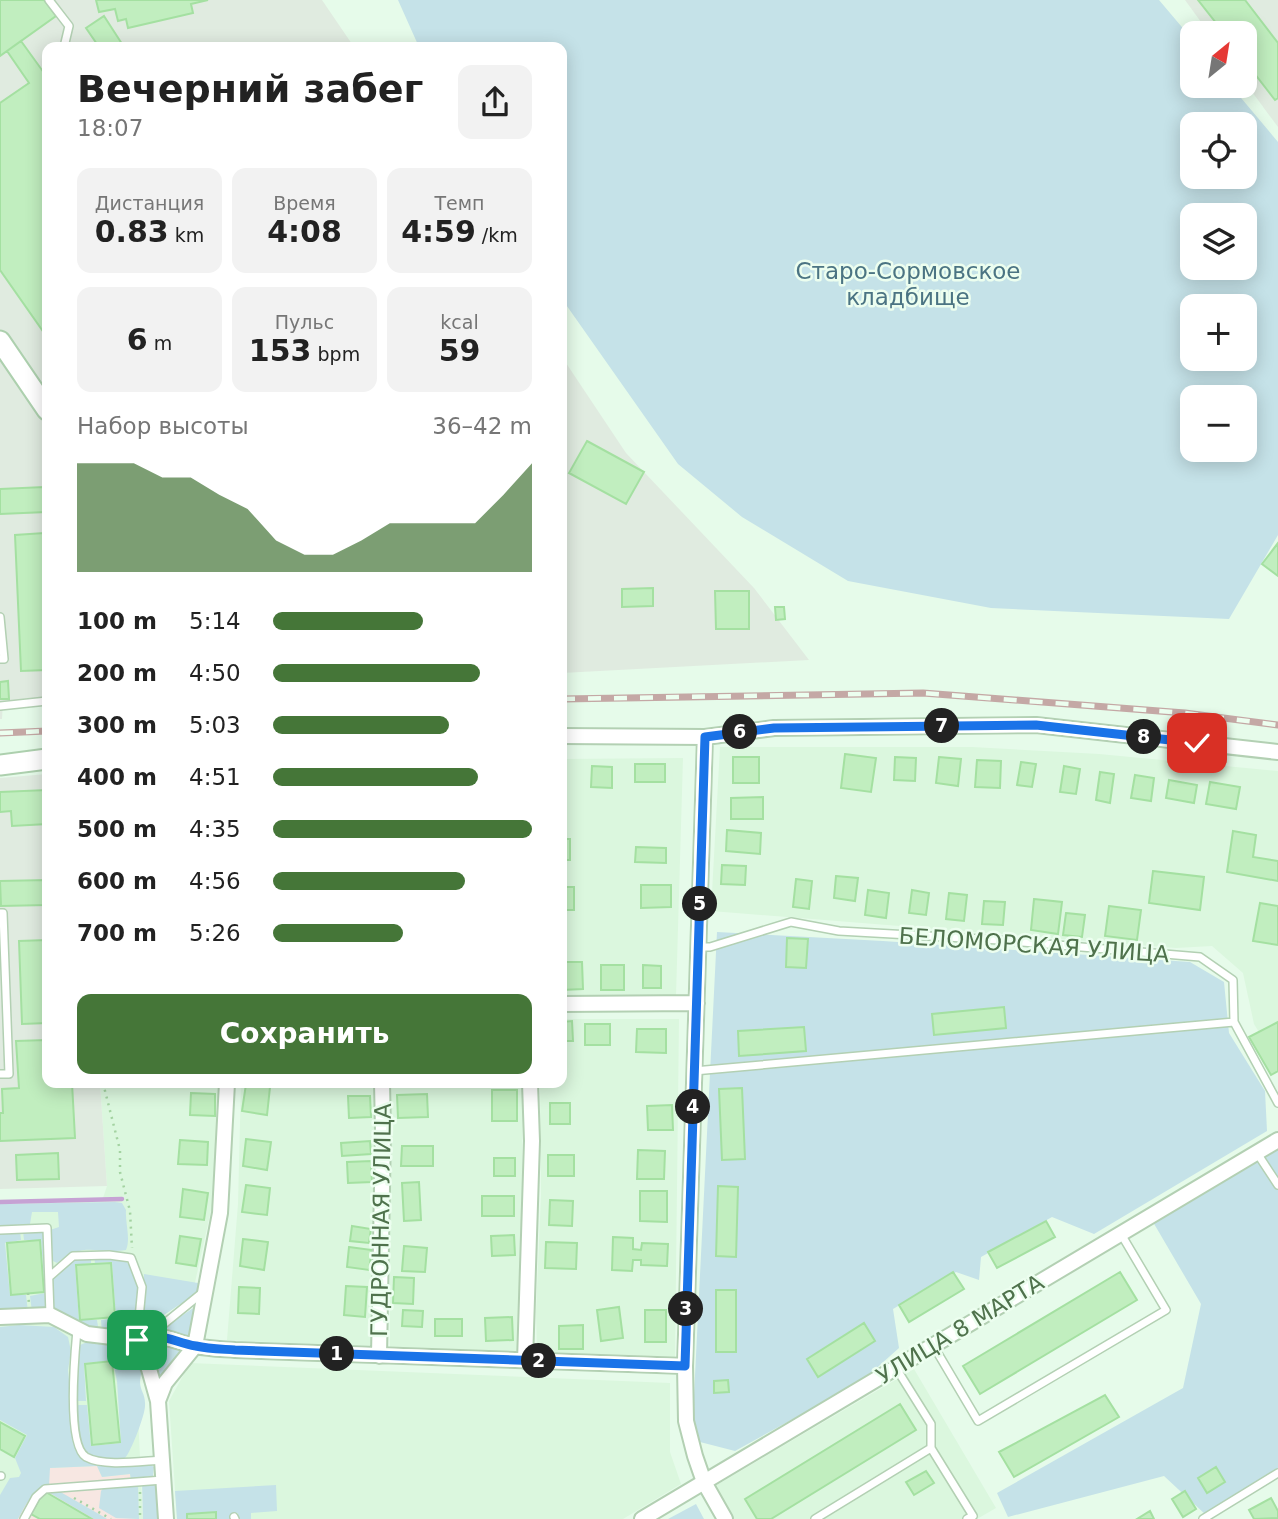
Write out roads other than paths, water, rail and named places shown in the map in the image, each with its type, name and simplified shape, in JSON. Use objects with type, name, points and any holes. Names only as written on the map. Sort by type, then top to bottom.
[{"type":"street","points":[[0,341],[42,403]]},
{"type":"street","points":[[567,736],[705,737],[774,728],[1036,725],[1278,752]]},
{"type":"street","points":[[705,737],[685,1366],[686,1421],[704,1482],[724,1519]]},
{"type":"street","points":[[0,765],[42,760]]},
{"type":"street","points":[[567,1004],[696,1003]]},
{"type":"street","points":[[158,1401],[165,1383],[195,1346],[220,1213],[227,1088]]},
{"type":"street","name":"ГУДРОННАЯ УЛИЦА","points":[[379,1356],[382,1088]]},
{"type":"street","points":[[525,1361],[532,1141],[530,1088]]},
{"type":"street","name":"УЛИЦА 8 МАРТА","points":[[642,1519],[1278,1140]]},
{"type":"street","points":[[0,1317],[50,1315],[87,1334],[143,1338],[162,1335],[195,1346],[379,1356],[685,1366]]},
{"type":"street","points":[[143,1338],[158,1401],[166,1519]]},
{"type":"lane","points":[[49,0],[69,26],[65,42]]},
{"type":"lane","points":[[0,617],[4,659],[0,659]]},
{"type":"lane","points":[[0,706],[42,702]]},
{"type":"lane","points":[[0,913],[9,1074],[0,1074]]},
{"type":"lane","name":"БЕЛОМОРСКАЯ УЛИЦА","points":[[698,947],[710,947],[791,922],[839,931],[999,940],[1200,957],[1233,980],[1234,1022],[1278,1103]]},
{"type":"lane","points":[[694,1071],[1234,1022]]},
{"type":"lane","points":[[1257,1153],[1278,1185]]},
{"type":"lane","points":[[0,1230],[47,1228],[50,1315]]},
{"type":"lane","points":[[933,1345],[978,1420],[1166,1310],[1121,1234]]},
{"type":"lane","points":[[49,1277],[73,1255],[131,1258],[142,1286],[143,1338]]},
{"type":"lane","points":[[143,1338],[197,1299],[205,1289]]},
{"type":"lane","points":[[77,1330],[73,1367],[78,1449],[86,1457],[104,1462],[162,1460]]},
{"type":"lane","points":[[895,1368],[931,1424],[931,1448],[973,1516],[967,1519]]},
{"type":"lane","points":[[815,1519],[931,1448]]},
{"type":"lane","points":[[1203,1519],[1278,1474]]},
{"type":"lane","points":[[24,1519],[36,1497],[45,1489],[163,1479]]},
{"type":"waterway","points":[[0,1202],[122,1199]]},
{"type":"railway","points":[[567,699],[923,693],[1185,713],[1278,725]]},
{"type":"railway","points":[[0,733],[42,731]]},
{"type":"park label","name":"Старо-Сормовское кладбище","points":[[908,284]]}]
